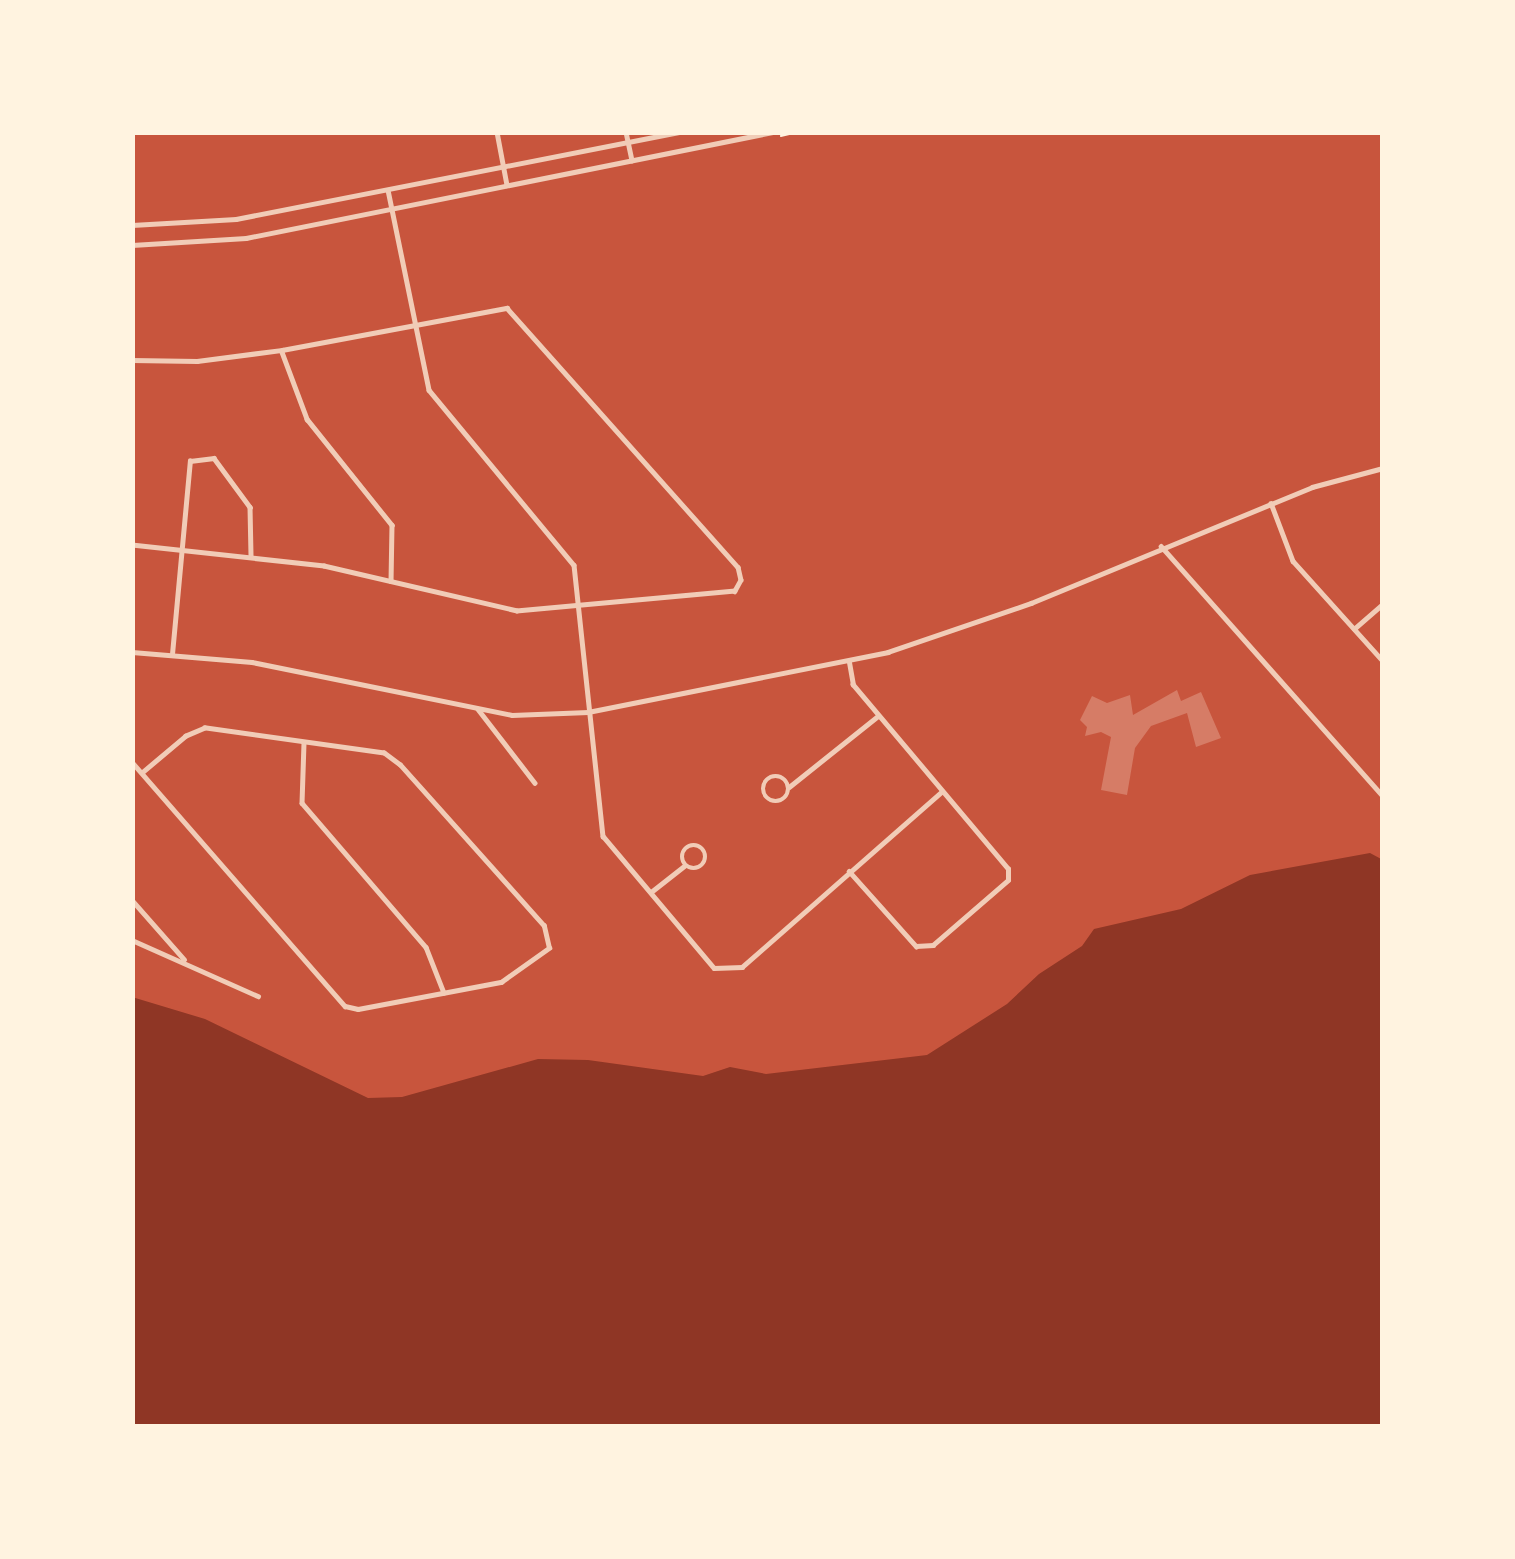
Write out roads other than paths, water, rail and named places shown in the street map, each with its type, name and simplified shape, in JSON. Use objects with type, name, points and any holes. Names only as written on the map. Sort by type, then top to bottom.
[{"type":"street","points":[[497,132],[507,184]]},
{"type":"street","points":[[626,132],[632,160]]},
{"type":"street","points":[[132,225],[224,221],[679,132]]},
{"type":"street","points":[[132,245],[217,242],[773,132]]},
{"type":"street","points":[[388,190],[434,399],[574,565],[603,836],[714,968],[742,967],[943,790]]},
{"type":"street","points":[[132,360],[197,361],[282,350],[498,307],[513,313],[738,566],[741,580],[735,591],[517,611],[392,581],[251,556],[132,545]]},
{"type":"street","points":[[282,350],[307,418],[392,525],[396,553],[392,581]]},
{"type":"street","points":[[172,654],[187,468],[196,458],[214,458],[250,508],[251,556]]},
{"type":"street","points":[[132,652],[252,662],[512,715],[588,712],[849,662],[1031,603],[1161,545],[1271,503],[1383,468]]},
{"type":"street","points":[[1271,503],[1293,561],[1383,661]]},
{"type":"street","points":[[1161,545],[1373,791],[1383,796]]},
{"type":"street","points":[[1354,629],[1383,604]]},
{"type":"street","points":[[849,662],[853,685],[1008,869],[1008,880],[933,945],[916,946],[849,871]]},
{"type":"street","points":[[478,710],[535,783]]},
{"type":"street","points":[[789,787],[778,776],[763,788],[765,796],[777,802],[788,796],[789,787],[878,716]]},
{"type":"street","points":[[132,762],[345,1006],[358,1010],[501,982],[549,948],[544,926],[384,753],[205,728],[186,736],[142,773]]},
{"type":"street","points":[[304,743],[302,802],[427,947],[443,993]]},
{"type":"street","points":[[651,892],[686,865]]},
{"type":"street","points":[[132,900],[187,963]]},
{"type":"street","points":[[132,940],[258,997]]}]
